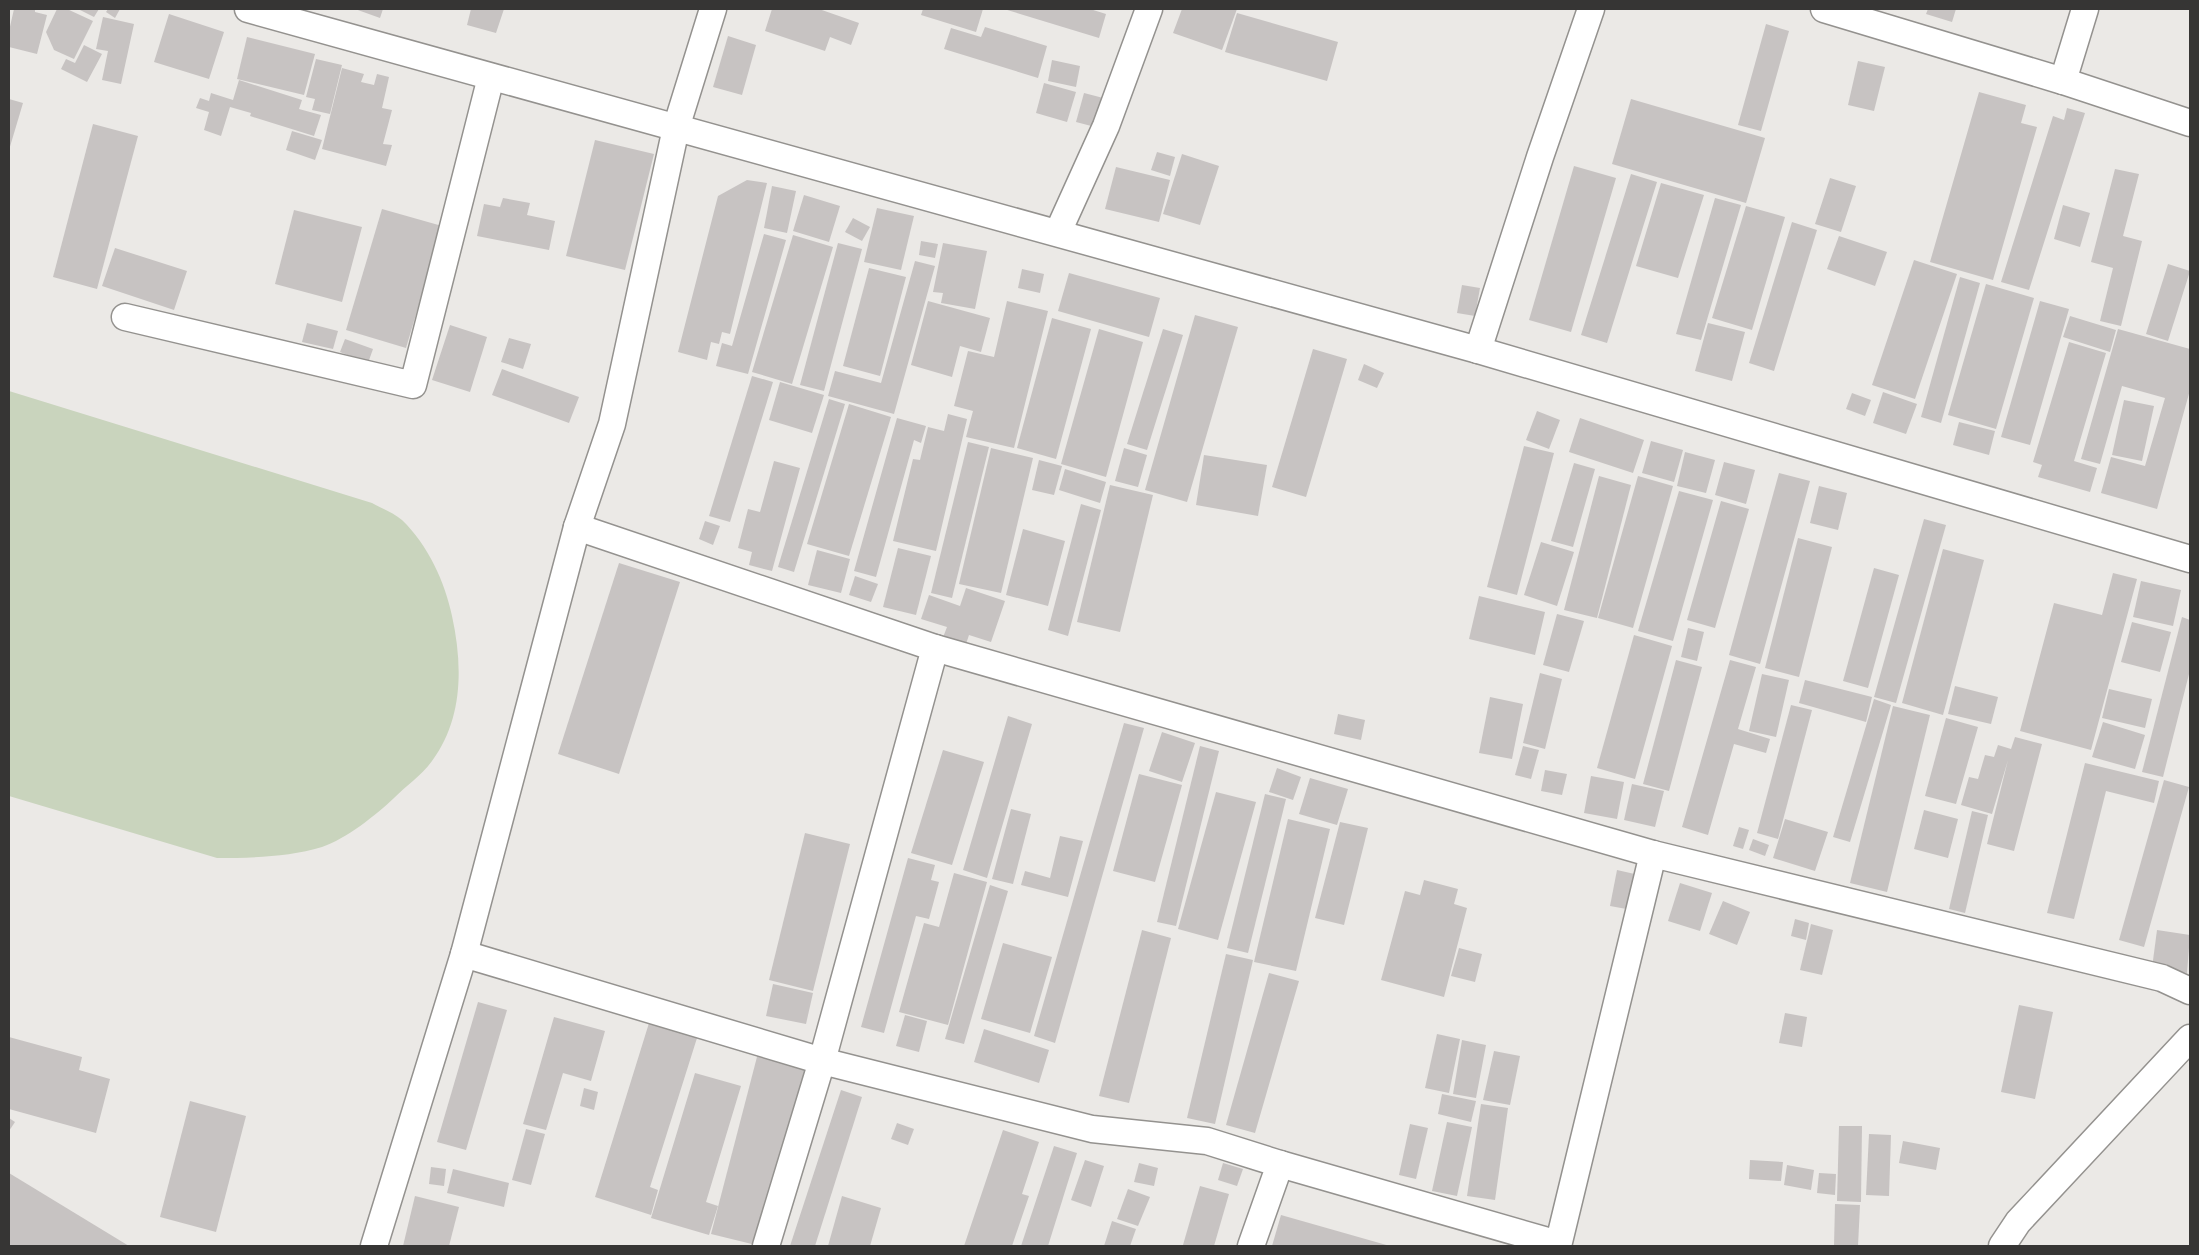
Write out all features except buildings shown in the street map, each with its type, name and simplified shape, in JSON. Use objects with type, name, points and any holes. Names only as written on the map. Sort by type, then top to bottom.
[{"type":"street","points":[[248,9],[491,78],[1058,232],[1478,350],[2190,559]]},
{"type":"street","points":[[374,1246],[464,954],[577,527],[612,424],[676,128],[713,9]]},
{"type":"street","points":[[1058,232],[1106,126],[1149,9]]},
{"type":"street","points":[[1478,350],[1540,157],[1591,9]]},
{"type":"street","points":[[1824,9],[2063,81],[2190,123]]},
{"type":"street","points":[[2063,81],[2085,9]]},
{"type":"street","points":[[124,317],[413,385],[491,78]]},
{"type":"street","points":[[577,527],[935,648],[1653,854],[2162,978],[2190,991]]},
{"type":"street","points":[[766,1246],[822,1061],[935,648]]},
{"type":"street","points":[[464,954],[822,1061],[1092,1129],[1207,1140],[1280,1164],[1558,1245],[1653,854]]},
{"type":"street","points":[[2002,1246],[2018,1222],[2190,1038]]},
{"type":"street","points":[[1251,1246],[1280,1164]]},
{"type":"green space","points":[[9,391],[372,503],[402,520],[420,541],[440,577],[449,603],[458,654],[458,692],[450,728],[432,761],[419,776],[379,812],[331,843],[296,853],[243,858],[217,858],[9,796]]}]
